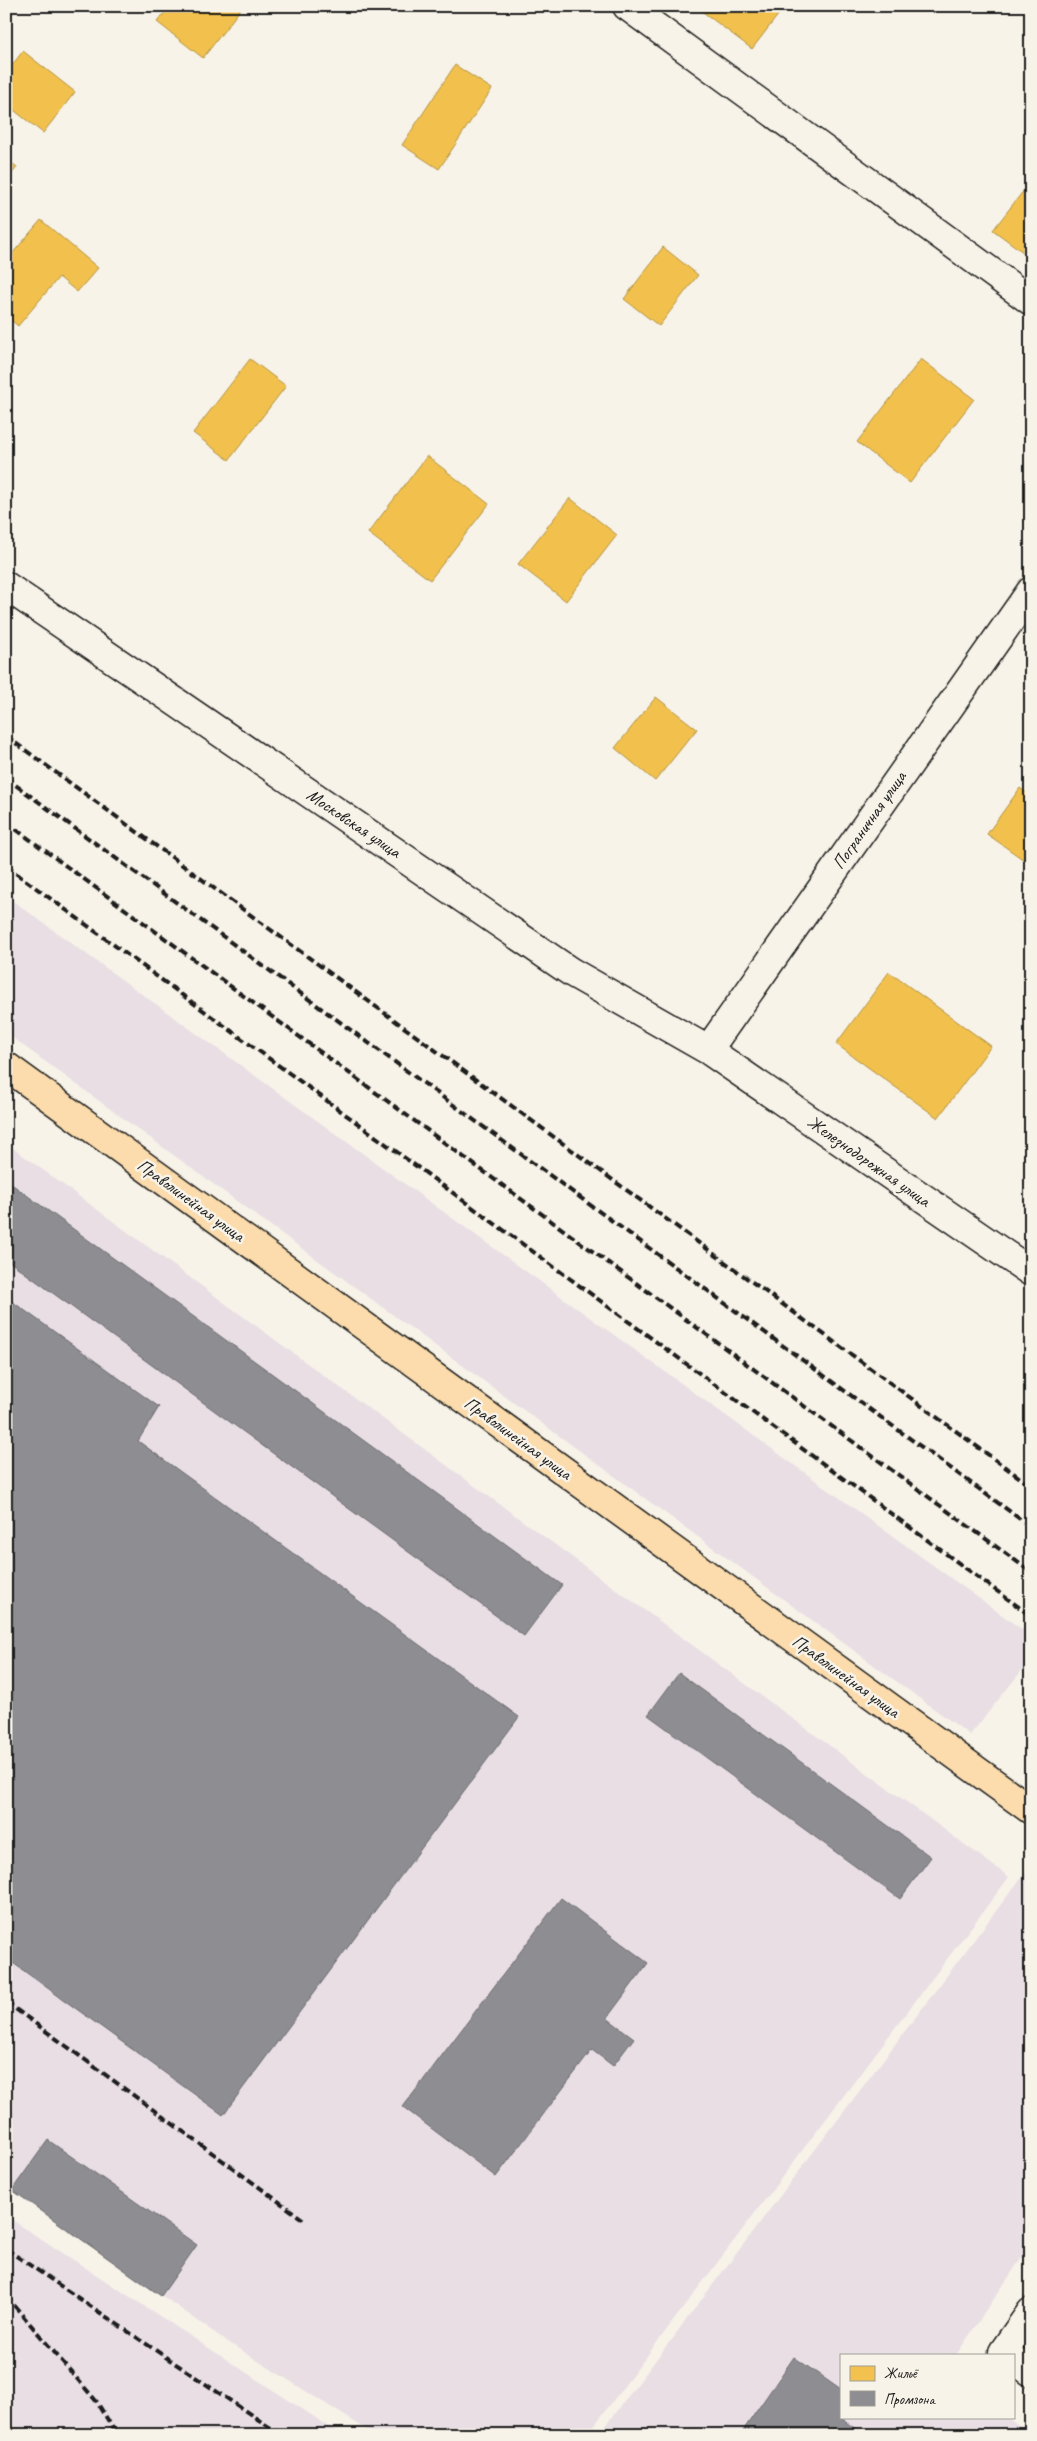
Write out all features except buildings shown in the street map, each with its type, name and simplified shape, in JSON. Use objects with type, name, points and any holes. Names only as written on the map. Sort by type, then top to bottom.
[{"type":"main road","name":"Праволинейная улица","points":[[6,1066],[1031,1810]]},
{"type":"street","points":[[626,6],[1031,301]]},
{"type":"street","name":"Московская улица","points":[[6,586],[571,972],[708,1050]]},
{"type":"street","name":"Пограничная улица","points":[[708,1050],[1031,591]]},
{"type":"street","name":"Железнодорожная улица","points":[[708,1050],[1031,1272]]},
{"type":"street","points":[[1005,2354],[1002,2352],[1031,2312]]},
{"type":"street","points":[[1014,2360],[1031,2372]]},
{"type":"shaded area","points":[[6,896],[1031,1636],[1031,1659],[970,1735],[6,1033]]},
{"type":"shaded area","points":[[6,1143],[1009,1877],[587,2435],[375,2435],[225,2340],[6,2186]]},
{"type":"shaded area","points":[[1030,1866],[1031,2244],[957,2354],[840,2354],[840,2418],[1007,2418],[1031,2435],[599,2435]]},
{"type":"shaded area","points":[[6,2216],[342,2435],[6,2435]]},
{"type":"railway","points":[[6,736],[1031,1486]]},
{"type":"railway","points":[[6,778],[1031,1527]]},
{"type":"railway","points":[[6,822],[1031,1572]]},
{"type":"railway","points":[[6,866],[1031,1616]]},
{"type":"railway","points":[[6,2002],[304,2220]]},
{"type":"railway","points":[[6,2249],[281,2435]]},
{"type":"railway","points":[[6,2296],[97,2402],[117,2435]]}]
